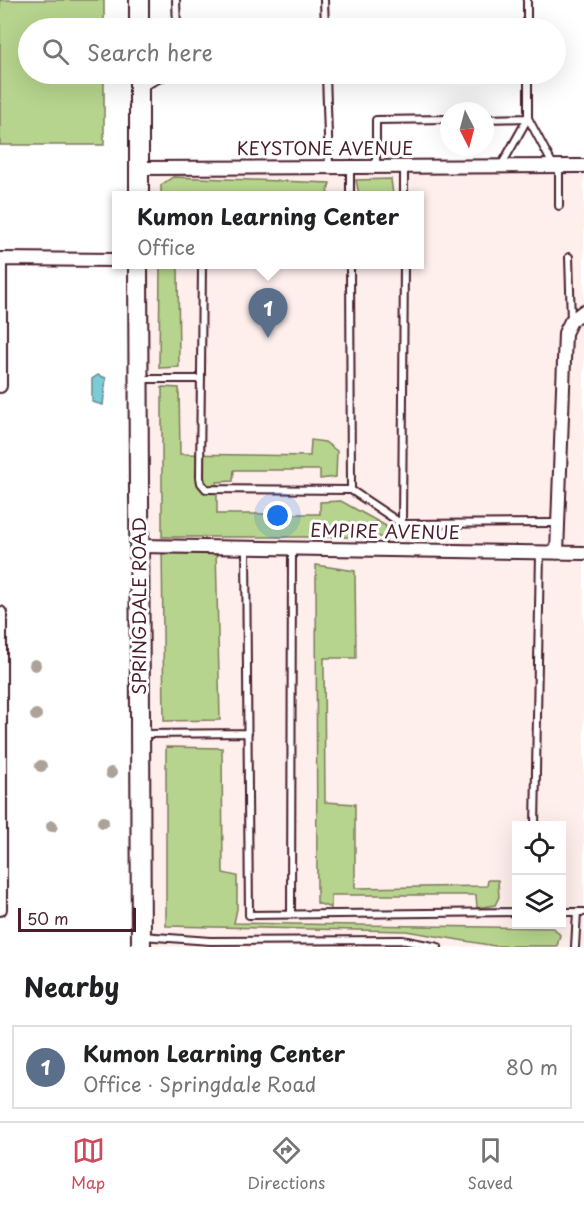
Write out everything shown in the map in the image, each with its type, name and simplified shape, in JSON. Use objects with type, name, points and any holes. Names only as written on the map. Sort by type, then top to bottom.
[{"type":"main road","points":[[139,0],[139,18]]},
{"type":"main road","points":[[139,84],[139,191]]},
{"type":"main road","name":"SPRINGDALE ROAD","points":[[138,269],[141,941]]},
{"type":"street","name":"KEYSTONE AVENUE","points":[[138,168],[584,166]]},
{"type":"street","points":[[0,259],[112,260]]},
{"type":"street","points":[[0,264],[0,386]]},
{"type":"street","points":[[557,553],[565,333],[571,321],[584,311]]},
{"type":"street","name":"EMPIRE AVENUE","points":[[140,546],[584,553]]},
{"type":"street","points":[[0,613],[0,909]]},
{"type":"lane","points":[[176,0],[177,18]]},
{"type":"lane","points":[[324,0],[325,18]]},
{"type":"lane","points":[[527,0],[527,18]]},
{"type":"lane","points":[[326,84],[329,167]]},
{"type":"lane","points":[[501,166],[528,118],[528,84]]},
{"type":"lane","points":[[494,118],[528,118]]},
{"type":"lane","points":[[528,118],[556,166],[559,206]]},
{"type":"lane","points":[[376,167],[376,120],[440,119]]},
{"type":"lane","points":[[350,167],[350,191]]},
{"type":"lane","points":[[404,167],[404,191]]},
{"type":"lane","points":[[569,258],[571,321]]},
{"type":"lane","points":[[202,269],[200,477],[206,489],[351,490],[402,524],[558,523]]},
{"type":"lane","points":[[351,269],[351,490]]},
{"type":"lane","points":[[402,524],[404,269]]},
{"type":"lane","points":[[139,379],[201,379]]},
{"type":"lane","points":[[246,548],[249,915],[512,912]]},
{"type":"lane","points":[[291,915],[292,549]]},
{"type":"lane","points":[[535,821],[540,553]]},
{"type":"lane","points":[[140,734],[248,733]]},
{"type":"lane","points":[[575,947],[581,912]]},
{"type":"lane","points":[[141,941],[402,940],[438,947]]},
{"type":"shaded area","points":[[584,166],[584,947],[141,947],[139,269],[424,269],[424,191],[139,191],[138,168]]},
{"type":"green space","points":[[0,0],[104,0],[104,18],[18,18],[18,84],[104,84],[104,145],[0,145]]},
{"type":"green space","points":[[173,177],[330,183],[328,191],[161,191],[161,185]]},
{"type":"green space","points":[[391,179],[392,191],[358,191],[356,180]]},
{"type":"green space","points":[[160,269],[178,269],[179,367],[159,368]]},
{"type":"green space","points":[[162,387],[179,388],[180,454],[310,456],[311,440],[325,442],[337,451],[336,477],[320,479],[320,470],[234,470],[233,481],[217,482],[217,514],[320,514],[320,502],[341,501],[386,526],[385,537],[162,537]]},
{"type":"green space","points":[[162,547],[216,548],[220,720],[164,721]]},
{"type":"green space","points":[[316,565],[355,571],[356,658],[324,658],[324,664],[325,802],[355,804],[355,888],[487,886],[488,880],[498,880],[499,897],[495,905],[477,908],[476,895],[331,895],[331,908],[317,903]]},
{"type":"green space","points":[[166,747],[222,748],[223,873],[237,876],[237,909],[234,923],[512,927],[555,929],[560,935],[557,946],[495,946],[406,931],[166,926]]},
{"type":"water","points":[[98,375],[106,378],[103,405],[92,402],[92,379]]},
{"type":"place","name":"Kumon Learning Center","points":[[268,338]]}]
